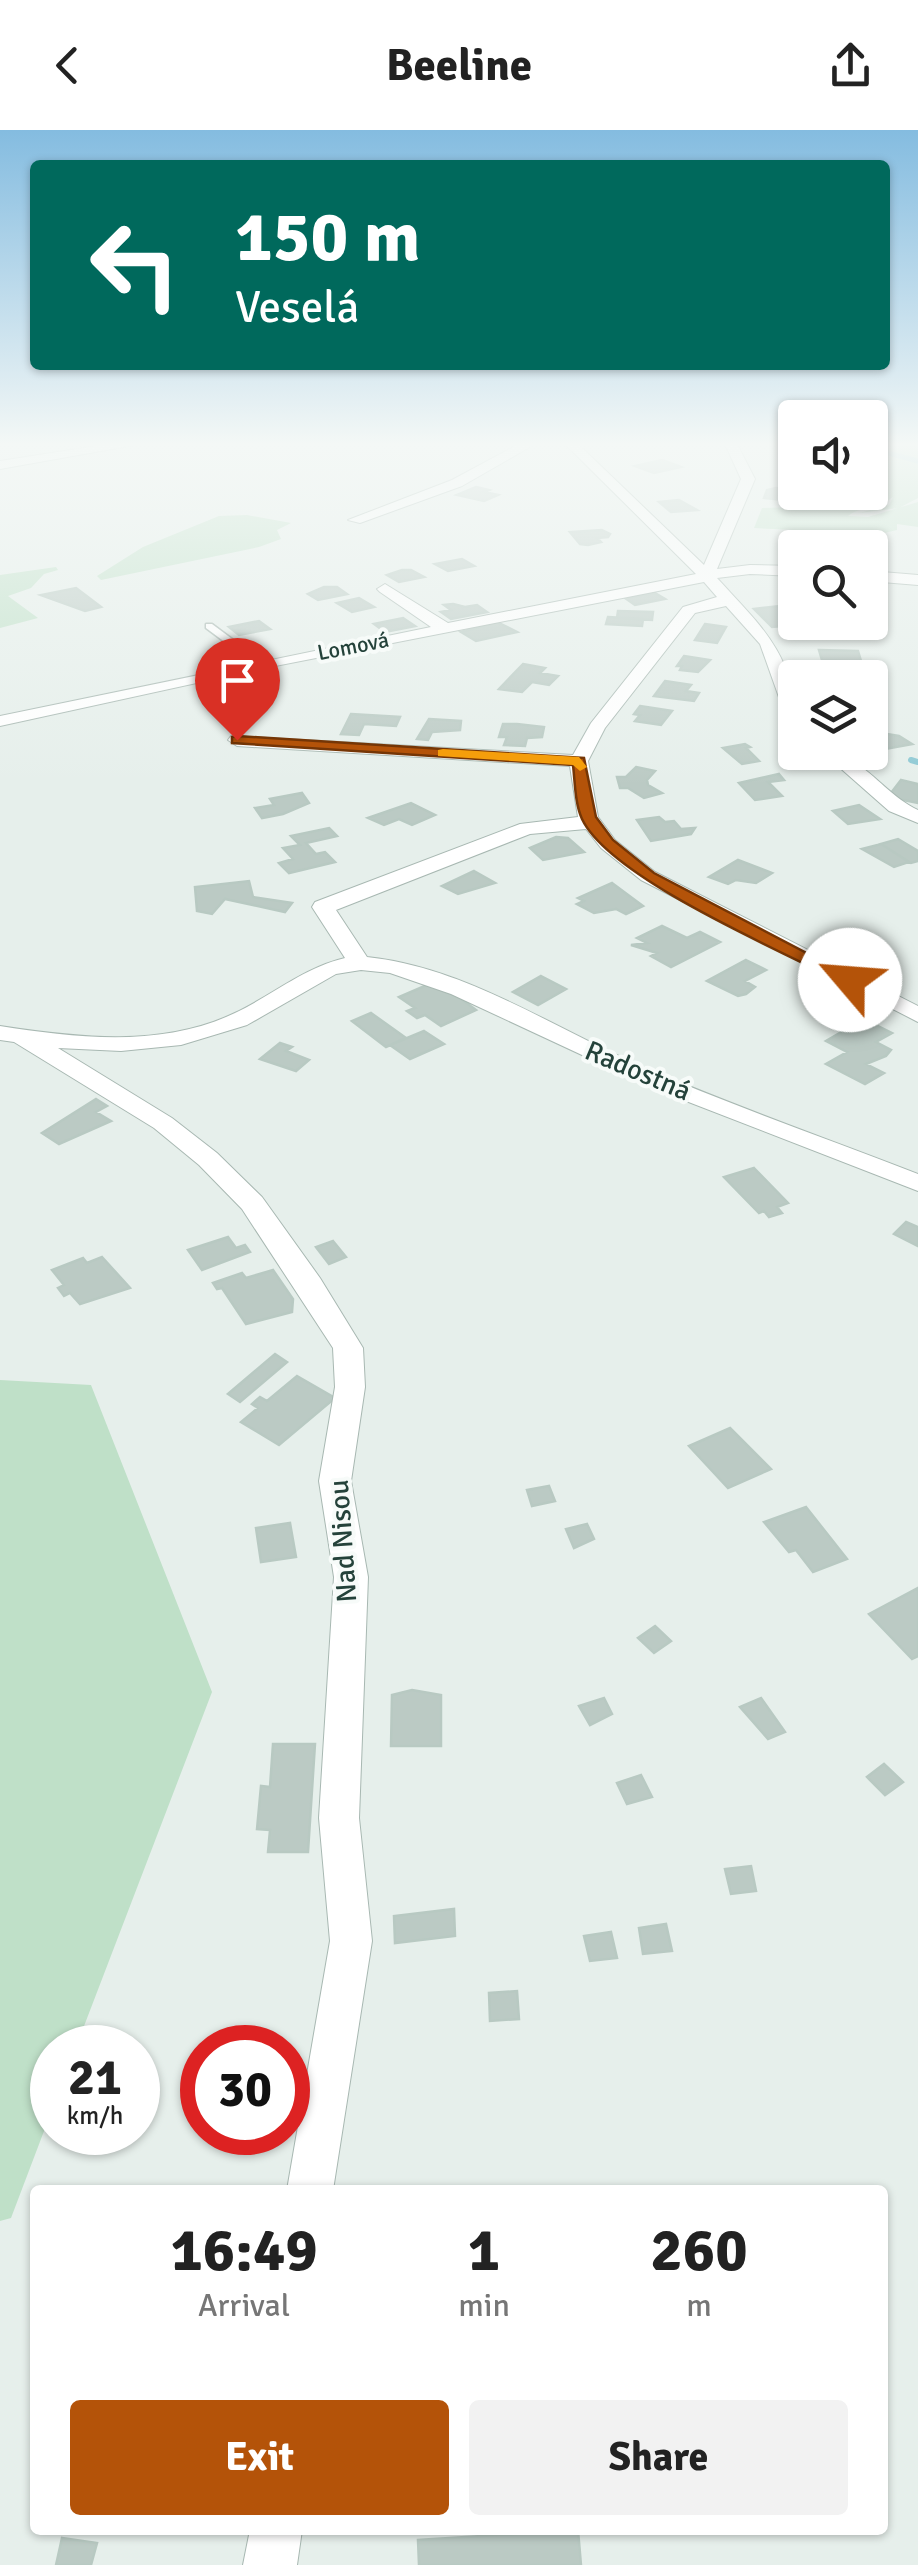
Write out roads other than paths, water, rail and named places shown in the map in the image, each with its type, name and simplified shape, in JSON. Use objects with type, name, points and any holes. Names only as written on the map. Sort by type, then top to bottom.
[{"type":"street","points":[[687,558],[768,644],[778,671]]},
{"type":"street","points":[[706,576],[714,558]]},
{"type":"street","name":"Lomová","points":[[0,720],[260,664],[680,584],[745,567],[778,570]]},
{"type":"street","points":[[888,578],[918,580]]},
{"type":"street","points":[[385,589],[444,628]]},
{"type":"street","points":[[726,601],[707,602],[689,610],[597,726],[579,762],[592,822],[608,844],[648,876],[918,1015]]},
{"type":"street","points":[[237,740],[579,762]]},
{"type":"street","points":[[852,770],[896,807],[918,817]]},
{"type":"street","points":[[360,962],[323,908],[527,828],[592,822]]},
{"type":"street","name":"Nad Nisou","points":[[11,1035],[103,1044],[179,1042],[241,1019],[314,976],[360,962]]},
{"type":"street","name":"Radostná","points":[[360,962],[423,974],[628,1069],[918,1183]]},
{"type":"street","name":"Nad Nisou","points":[[11,1035],[163,1122],[208,1160],[252,1203],[310,1285],[348,1348],[350,1387],[335,1481],[350,1577],[339,1818],[350,1941],[311,2185]]},
{"type":"street","points":[[270,2565],[275,2535]]},
{"type":"lane","points":[[209,626],[260,664]]},
{"type":"waterway","points":[[911,760],[918,762]]}]
